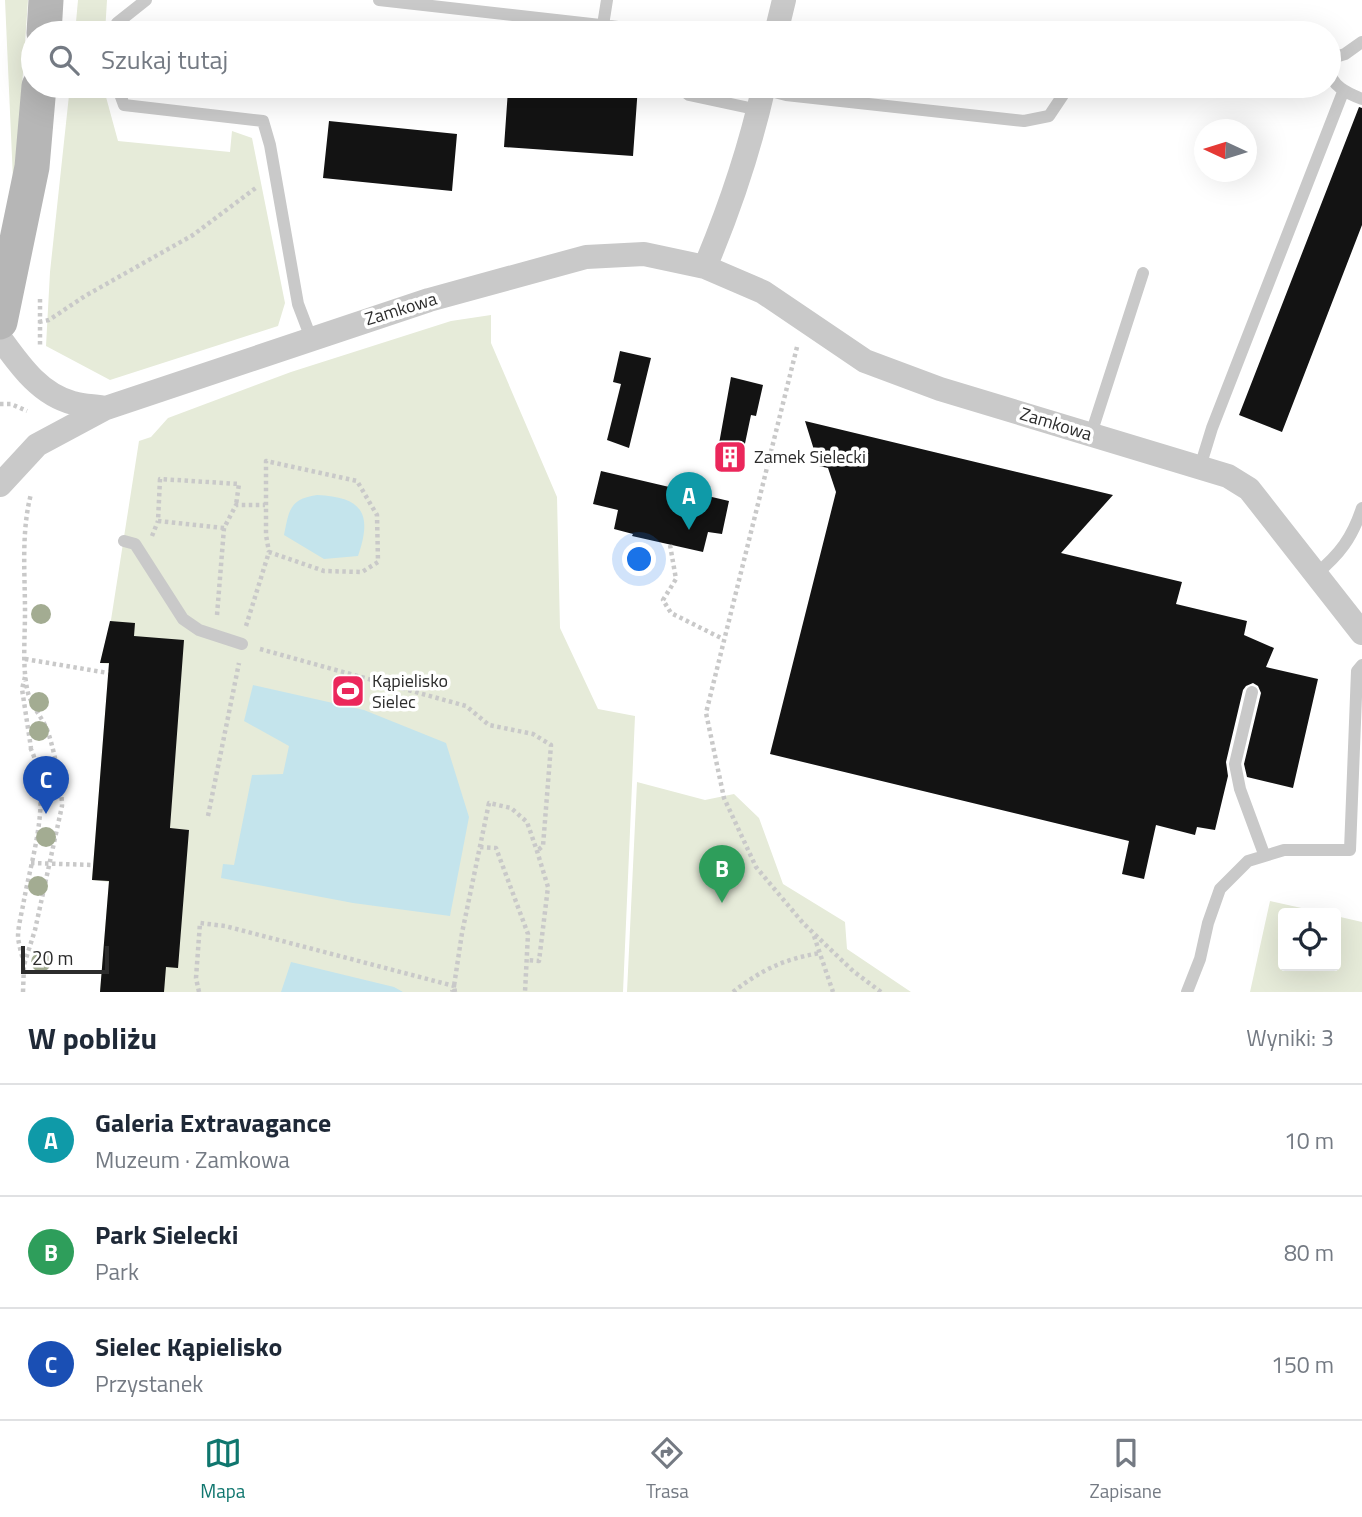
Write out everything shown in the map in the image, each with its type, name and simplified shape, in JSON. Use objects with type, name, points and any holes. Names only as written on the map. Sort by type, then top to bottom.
[{"type":"main road","points":[[45,21],[46,0]]},
{"type":"main road","points":[[0,323],[32,167],[38,98]]},
{"type":"street","points":[[779,21],[784,0]]},
{"type":"street","points":[[705,267],[726,217],[761,98]]},
{"type":"street","name":"Zamkowa","points":[[0,485],[37,445],[106,408],[429,300],[586,257],[645,254],[705,267],[763,292],[864,361],[940,389],[1228,476],[1249,489],[1362,633]]},
{"type":"street","name":"Zamkowa","points":[[0,338],[22,368],[40,386],[73,403],[106,408]]},
{"type":"lane","points":[[120,21],[146,0]]},
{"type":"lane","points":[[379,0],[567,21]]},
{"type":"lane","points":[[604,21],[607,0]]},
{"type":"lane","points":[[1341,55],[1362,42]]},
{"type":"lane","points":[[1341,90],[1362,99]]},
{"type":"lane","points":[[1341,97],[1343,92]]},
{"type":"lane","points":[[121,98],[124,105],[263,121],[270,145],[298,304],[311,338]]},
{"type":"lane","points":[[805,98],[1024,121],[1049,116],[1061,98]]},
{"type":"lane","points":[[1200,467],[1216,415],[1341,98]]},
{"type":"lane","points":[[1091,434],[1143,273]]},
{"type":"lane","points":[[1316,574],[1337,557],[1355,527],[1362,508]]},
{"type":"lane","points":[[124,541],[135,544],[183,619],[199,630],[242,644]]},
{"type":"lane","points":[[1186,992],[1200,959],[1208,923],[1220,889],[1248,862],[1284,849],[1350,850],[1357,671],[1362,665]]},
{"type":"lane","points":[[1252,692],[1235,764],[1240,789],[1264,854]]},
{"type":"path","points":[[39,322],[49,320],[193,234],[263,182],[275,180]]},
{"type":"path","points":[[808,325],[795,353],[705,712],[724,798],[756,867],[813,933],[853,971],[881,992]]},
{"type":"path","points":[[0,404],[11,404],[26,411],[38,412]]},
{"type":"path","points":[[208,816],[242,644],[269,552],[266,535],[265,461],[357,481],[377,515],[378,562],[362,572],[324,571],[269,552]]},
{"type":"path","points":[[215,635],[224,528],[236,505],[239,484],[160,479],[158,521],[224,528]]},
{"type":"path","points":[[24,965],[35,930],[62,800],[48,732],[31,701],[26,673],[26,530],[31,492]]},
{"type":"path","points":[[236,505],[265,505]]},
{"type":"path","points":[[670,545],[676,579],[663,600],[671,612],[723,639]]},
{"type":"path","points":[[242,644],[466,706],[489,726],[533,734],[551,745],[543,846],[537,851]]},
{"type":"path","points":[[25,659],[108,673]]},
{"type":"path","points":[[26,673],[22,689],[32,754]]},
{"type":"path","points":[[23,992],[24,965],[18,936],[31,863],[36,852],[40,804],[37,761],[30,747]]},
{"type":"path","points":[[199,992],[196,978],[200,923],[225,926],[454,990],[462,933],[489,803],[511,808],[527,822],[548,887],[539,961],[527,960]]},
{"type":"path","points":[[480,847],[496,848],[528,934],[525,992]]},
{"type":"path","points":[[31,863],[93,865]]},
{"type":"path","points":[[813,933],[833,992]]},
{"type":"path","points":[[733,992],[756,974],[793,957],[820,953]]},
{"type":"green space","points":[[5,0],[28,0],[27,21],[21,21],[21,98],[14,202]]},
{"type":"green space","points":[[78,0],[107,0],[106,21],[76,21]]},
{"type":"green space","points":[[69,98],[106,98],[118,141],[230,152],[232,131],[252,138],[285,303],[278,326],[110,380],[46,346],[50,272]]},
{"type":"green space","name":"Kąpielisko Sielec","points":[[491,315],[491,343],[557,497],[560,628],[598,709],[635,716],[623,992],[100,992],[109,882],[92,880],[109,664],[100,663],[111,620],[139,441],[151,437],[168,418],[291,372],[451,321]]},
{"type":"green space","points":[[637,782],[705,800],[734,794],[759,818],[783,884],[845,922],[847,949],[911,992],[627,992]]},
{"type":"green space","points":[[1270,901],[1302,908],[1278,908],[1278,971],[1341,971],[1341,917],[1362,922],[1362,992],[1250,992]]},
{"type":"water","points":[[317,495],[344,499],[360,510],[364,529],[358,556],[324,559],[284,535],[287,519],[296,503]]},
{"type":"water","points":[[253,685],[364,710],[446,743],[469,817],[450,916],[353,903],[221,878],[223,864],[234,865],[252,775],[283,774],[289,746],[244,721]]},
{"type":"water","points":[[291,962],[394,987],[403,992],[281,992]]},
{"type":"building","points":[[507,98],[637,98],[633,156],[504,147]]},
{"type":"building","points":[[1359,107],[1362,108],[1362,225],[1282,432],[1239,415]]},
{"type":"building","points":[[329,121],[457,134],[452,191],[323,178]]},
{"type":"building","points":[[620,351],[651,358],[629,448],[607,440],[621,384],[613,382]]},
{"type":"building","points":[[731,377],[763,385],[756,416],[751,415],[739,472],[715,466]]},
{"type":"building","points":[[805,421],[1113,495],[1061,553],[1182,582],[1176,604],[1247,621],[1244,635],[1274,648],[1266,667],[1318,679],[1293,788],[1247,777],[1244,764],[1261,693],[1253,683],[1243,690],[1226,762],[1228,776],[1215,830],[1197,827],[1195,835],[1156,825],[1144,879],[1122,874],[1129,841],[770,754],[836,492],[828,468],[819,466]]},
{"type":"building","points":[[601,471],[729,501],[722,534],[708,532],[703,552],[632,536],[633,534],[614,529],[618,510],[593,504]]},
{"type":"building","points":[[110,621],[135,623],[134,636],[184,640],[170,828],[189,830],[178,968],[166,967],[164,992],[100,992],[109,881],[92,880],[109,663],[100,663]]},
{"type":"place","name":"Zamek Sielecki","points":[[730,457]]},
{"type":"place","name":"Galeria Extravagance","points":[[689,530]]},
{"type":"place","name":"Kąpielisko Sielec","points":[[348,691]]},
{"type":"place","name":"Sielec Kąpielisko","points":[[46,814]]},
{"type":"place","name":"Park Sielecki","points":[[722,903]]}]
